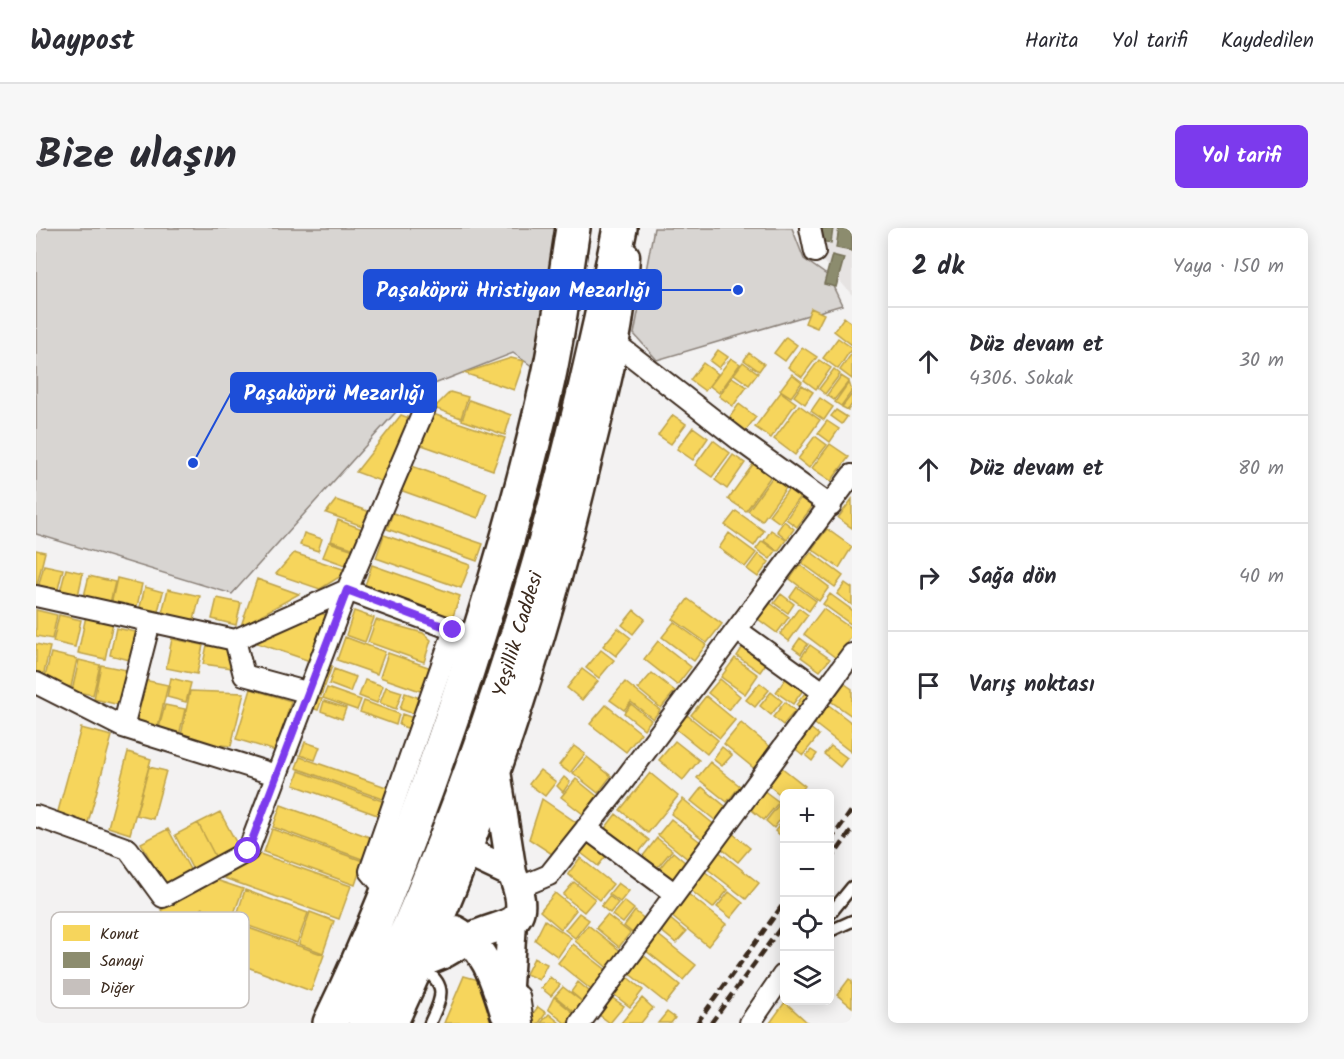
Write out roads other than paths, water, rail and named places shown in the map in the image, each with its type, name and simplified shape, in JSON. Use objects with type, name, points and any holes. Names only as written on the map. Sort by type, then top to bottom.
[{"type":"highway","name":"Yeşillik Caddesi","points":[[330,1023],[388,893],[413,827],[466,634],[513,518],[548,379],[573,228]]},
{"type":"highway","name":"Yeşillik Caddesi","points":[[365,1023],[428,915],[456,846],[485,737],[524,619],[582,403],[620,228]]},
{"type":"street","points":[[456,846],[495,769],[520,703],[576,510],[615,343],[624,290],[626,228]]},
{"type":"street","points":[[810,228],[816,252]]},
{"type":"street","points":[[615,343],[742,442],[831,506]]},
{"type":"street","points":[[36,816],[128,849],[163,897],[248,851],[306,692],[425,408]]},
{"type":"street","points":[[413,827],[456,846],[515,880],[549,875],[831,506],[852,475]]},
{"type":"street","points":[[36,596],[235,640],[347,590],[466,634],[370,871],[388,893],[470,938],[492,970],[510,1012]]},
{"type":"street","points":[[123,727],[150,622]]},
{"type":"street","points":[[737,630],[823,692]]},
{"type":"street","points":[[235,640],[244,675],[306,692]]},
{"type":"street","points":[[580,1023],[852,654]]},
{"type":"street","points":[[36,683],[123,727],[276,775]]},
{"type":"street","points":[[421,964],[441,957],[470,938],[512,922],[519,914],[520,903],[495,769]]},
{"type":"street","points":[[586,828],[675,894]]},
{"type":"street","points":[[393,1023],[421,964],[428,915]]},
{"type":"street","points":[[510,1012],[512,922]]},
{"type":"street","points":[[750,1023],[780,980]]},
{"type":"lane","points":[[834,909],[852,887]]},
{"type":"lane","points":[[834,929],[852,921]]},
{"type":"lane","points":[[421,964],[441,986],[441,999],[430,1023]]},
{"type":"railway","points":[[834,835],[852,810]]},
{"type":"railway","points":[[834,855],[852,830]]},
{"type":"railway","points":[[697,1023],[780,909]]},
{"type":"railway","points":[[711,1023],[780,928]]},
{"type":"place","name":"Paşaköprü Hristiyan Mezarlığı","points":[[738,290]]},
{"type":"place","name":"Paşaköprü Mezarlığı","points":[[193,463]]}]
